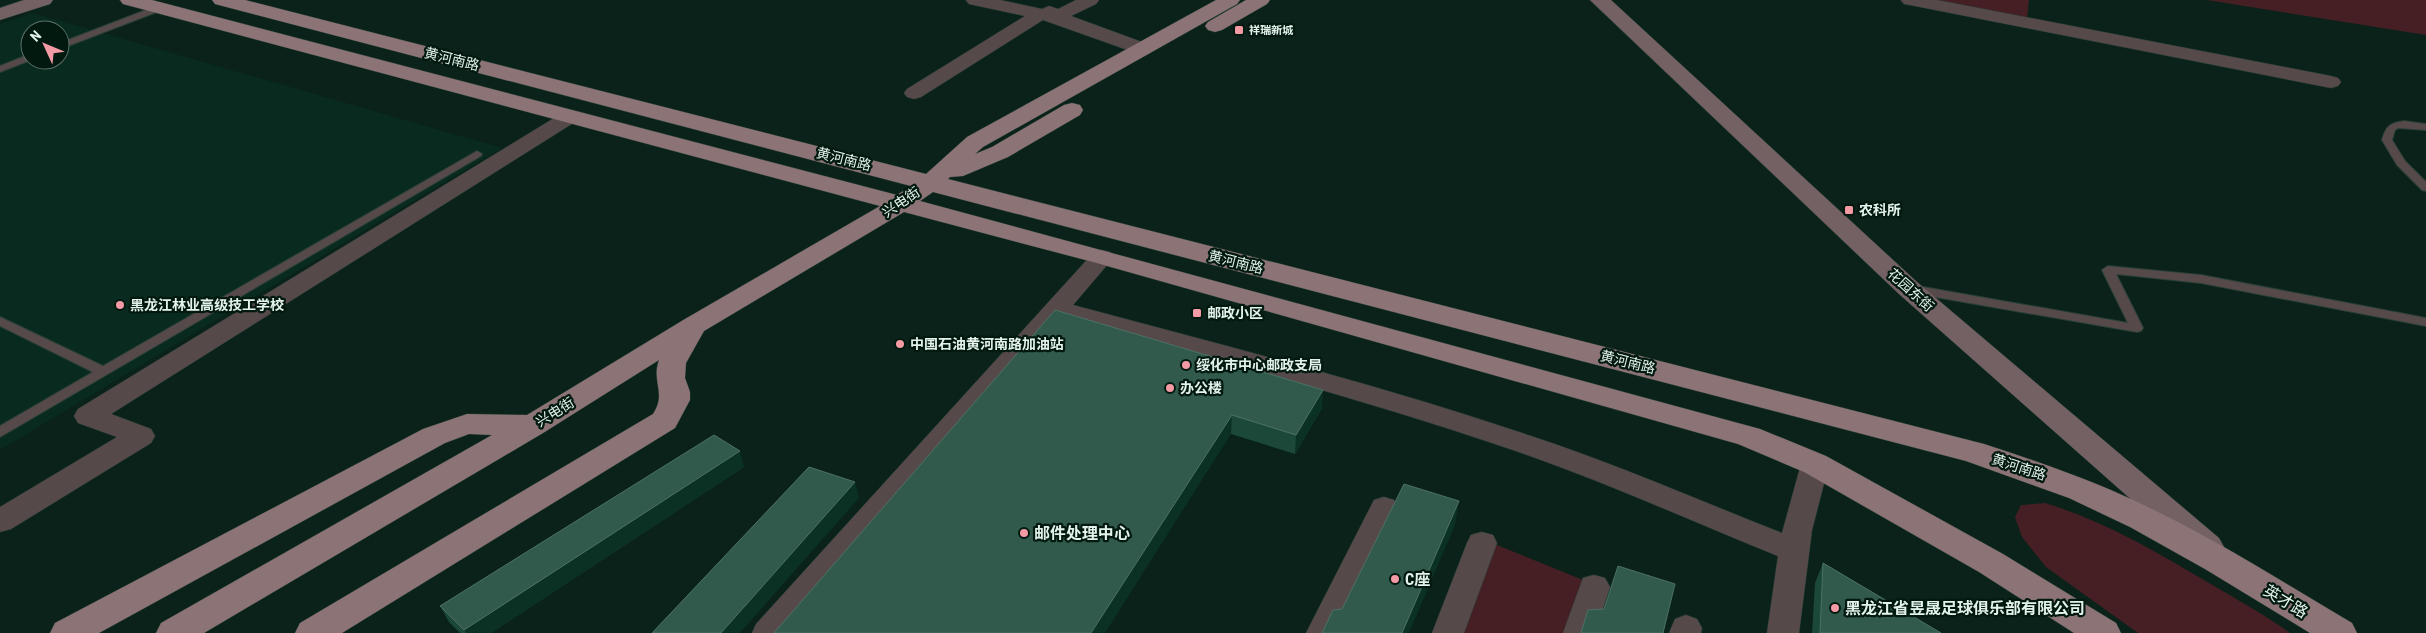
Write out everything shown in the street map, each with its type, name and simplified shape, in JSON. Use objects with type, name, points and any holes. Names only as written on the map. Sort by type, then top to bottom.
[{"type":"main road","points":[[0,14],[43,0]]},
{"type":"main road","name":"黄河南路","points":[[130,0],[1102,257],[1749,436],[1815,464],[1991,563],[2103,633]]},
{"type":"main road","name":"黄河南路","points":[[222,0],[1973,452],[2051,477],[2133,514],[2233,569]]},
{"type":"main road","name":"兴电街","points":[[174,633],[532,426],[695,325],[901,204],[931,182],[1000,152],[1230,0]]},
{"type":"main road","name":"兴电街","points":[[1152,53],[1260,0]]},
{"type":"main road","name":"花园东街","points":[[1600,0],[1908,288],[2233,569]]},
{"type":"main road","points":[[1102,257],[1124,234]]},
{"type":"main road","points":[[313,633],[664,421],[674,404],[675,391],[670,378],[673,362],[679,347],[695,325]]},
{"type":"main road","points":[[68,633],[434,436],[467,424],[532,426]]},
{"type":"main road","points":[[2233,569],[2321,633]]},
{"type":"main road","name":"英才路","points":[[2233,569],[2339,633]]},
{"type":"street","points":[[975,0],[1045,10],[1152,53]]},
{"type":"street","points":[[914,93],[1045,10],[1090,0]]},
{"type":"street","points":[[1910,0],[2330,82]]},
{"type":"street","points":[[0,521],[141,436],[88,416],[572,116]]},
{"type":"street","points":[[768,633],[1102,257]]},
{"type":"street","points":[[1057,308],[1397,402],[1462,423],[1592,469],[1794,550]]},
{"type":"street","points":[[1783,633],[1797,530],[1815,464]]},
{"type":"street","points":[[1322,633],[1384,508]]},
{"type":"street","points":[[1448,633],[1482,543]]},
{"type":"street","points":[[1579,633],[1594,587]]},
{"type":"lane","points":[[70,42],[159,8]]},
{"type":"lane","points":[[0,68],[20,61]]},
{"type":"lane","points":[[2426,127],[2395,125],[2390,129],[2387,140],[2401,163],[2426,188]]},
{"type":"lane","points":[[0,432],[477,154]]},
{"type":"lane","points":[[1908,288],[2137,328],[2108,270],[2201,280],[2426,322]]},
{"type":"lane","points":[[0,321],[103,372]]},
{"type":"shaded area","points":[[1930,0],[2029,0],[2027,19]]},
{"type":"shaded area","points":[[2207,0],[2426,0],[2426,35]]},
{"type":"shaded area","name":"黑龙江林业高级技工学校","points":[[33,13],[57,20],[20,20],[20,70],[70,70],[70,24],[502,148],[0,450],[0,24]]},
{"type":"shaded area","points":[[2045,503],[2109,528],[2150,549],[2270,619],[2290,633],[2138,633],[2046,567],[2022,537],[2015,517],[2021,505]]},
{"type":"shaded area","points":[[1492,543],[1593,584],[1578,633],[1460,633]]},
{"type":"building","name":"邮件处理中心","points":[[1055,310],[1323,390],[1296,435],[1232,415],[1091,633],[774,633]]},
{"type":"building","points":[[714,435],[740,451],[464,630],[440,606]]},
{"type":"building","points":[[809,467],[855,482],[721,633],[652,633]]},
{"type":"building","name":"C座","points":[[1404,484],[1459,501],[1402,633],[1322,633],[1333,610],[1342,609]]},
{"type":"building","points":[[1823,563],[1941,633],[1820,633]]},
{"type":"building","points":[[1618,566],[1675,584],[1663,633],[1581,633],[1588,610],[1604,609]]},
{"type":"place","name":"祥瑞新城","points":[[1239,30]]},
{"type":"place","name":"农科所","points":[[1849,210]]},
{"type":"place","name":"黑龙江林业高级技工学校","points":[[120,305]]},
{"type":"place","name":"邮政小区","points":[[1197,313]]},
{"type":"place","name":"中国石油黄河南路加油站","points":[[900,344]]},
{"type":"place","name":"绥化市中心邮政支局","points":[[1186,365]]},
{"type":"place","name":"办公楼","points":[[1170,388]]},
{"type":"place","name":"邮件处理中心","points":[[1024,533]]},
{"type":"place","name":"C座","points":[[1395,579]]},
{"type":"place","name":"黑龙江省昱晟足球俱乐部有限公司","points":[[1835,608]]}]
